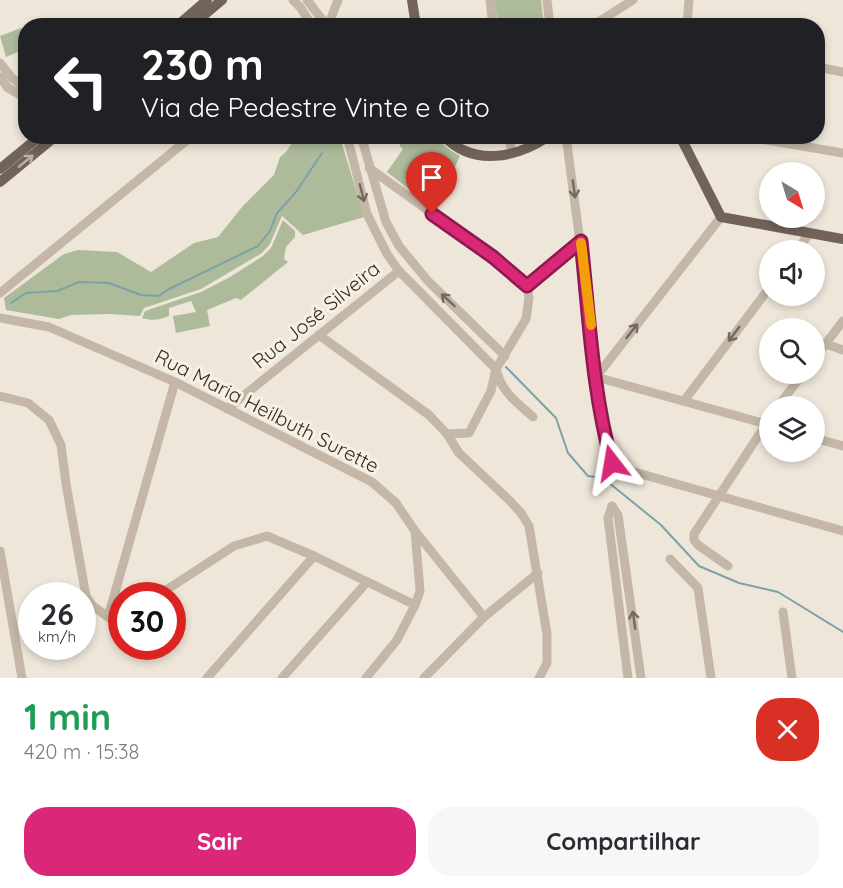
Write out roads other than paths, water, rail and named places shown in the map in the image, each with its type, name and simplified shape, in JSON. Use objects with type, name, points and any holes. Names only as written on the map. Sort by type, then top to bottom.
[{"type":"main road","points":[[186,18],[207,0]]},
{"type":"main road","points":[[201,18],[222,0]]},
{"type":"main road","points":[[412,0],[415,18]]},
{"type":"main road","points":[[0,169],[30,144]]},
{"type":"main road","points":[[0,182],[46,144]]},
{"type":"main road","points":[[453,144],[469,153],[487,156],[512,154],[535,144]]},
{"type":"main road","points":[[684,144],[722,217],[843,239]]},
{"type":"street","points":[[293,0],[307,18]]},
{"type":"street","points":[[307,0],[322,18]]},
{"type":"street","points":[[331,18],[338,0]]},
{"type":"street","points":[[489,0],[492,18]]},
{"type":"street","points":[[547,0],[549,18]]},
{"type":"street","points":[[605,18],[633,0]]},
{"type":"street","points":[[687,18],[688,0]]},
{"type":"street","points":[[0,63],[18,83]]},
{"type":"street","points":[[825,68],[843,72]]},
{"type":"street","points":[[0,77],[8,88],[18,94]]},
{"type":"street","points":[[0,293],[182,144]]},
{"type":"street","points":[[349,144],[367,214],[387,254],[399,271],[496,369],[498,380],[504,391],[533,417]]},
{"type":"street","points":[[363,144],[386,222],[399,246],[428,281],[505,356]]},
{"type":"street","points":[[510,144],[512,154]]},
{"type":"street","points":[[567,144],[581,241],[596,378],[612,463],[620,468],[843,531]]},
{"type":"street","points":[[791,144],[843,153]]},
{"type":"street","points":[[369,168],[493,257],[527,286],[529,298],[526,320],[496,369],[491,391],[469,433],[447,434]]},
{"type":"street","points":[[596,378],[722,217]]},
{"type":"street","points":[[805,240],[810,233]]},
{"type":"street","points":[[527,286],[581,241]]},
{"type":"street","name":"Rua José Silveira","points":[[227,409],[399,271]]},
{"type":"street","points":[[684,401],[759,302]]},
{"type":"street","name":"Rua Maria Heilbuth Surette","points":[[0,318],[49,327],[175,382],[372,482],[396,503],[415,531],[420,591],[398,640],[366,678]]},
{"type":"street","points":[[843,321],[826,344],[843,350]]},
{"type":"street","points":[[319,335],[429,415],[447,434],[459,453],[521,513],[529,526],[538,573],[548,654],[545,671],[539,678]]},
{"type":"street","points":[[479,351],[487,350],[489,342]]},
{"type":"street","points":[[596,378],[759,421]]},
{"type":"street","points":[[118,582],[175,382]]},
{"type":"street","points":[[786,396],[795,384]]},
{"type":"street","points":[[0,396],[28,403],[49,420],[53,428],[61,445],[86,596],[93,606],[108,617]]},
{"type":"street","points":[[728,566],[698,545],[694,540],[694,534],[759,436]]},
{"type":"street","points":[[825,441],[843,446]]},
{"type":"street","points":[[628,678],[608,518],[612,506],[618,515],[641,678]]},
{"type":"street","points":[[415,531],[484,617]]},
{"type":"street","points":[[179,582],[234,546],[267,536],[415,605]]},
{"type":"street","points":[[0,551],[22,678]]},
{"type":"street","points":[[207,678],[314,556]]},
{"type":"street","points":[[670,559],[698,588],[711,678]]},
{"type":"street","points":[[424,678],[484,617],[538,573]]},
{"type":"street","points":[[282,678],[367,582]]},
{"type":"street","points":[[0,602],[7,594]]},
{"type":"street","points":[[783,612],[792,678]]},
{"type":"waterway","points":[[11,303],[26,293],[57,291],[79,282],[109,283],[141,295],[159,296],[258,246],[270,231],[277,213],[296,192],[322,153]]},
{"type":"waterway","points":[[506,367],[556,418],[568,453],[588,476],[603,478],[661,525],[699,566],[739,583],[778,592],[843,632]]}]
